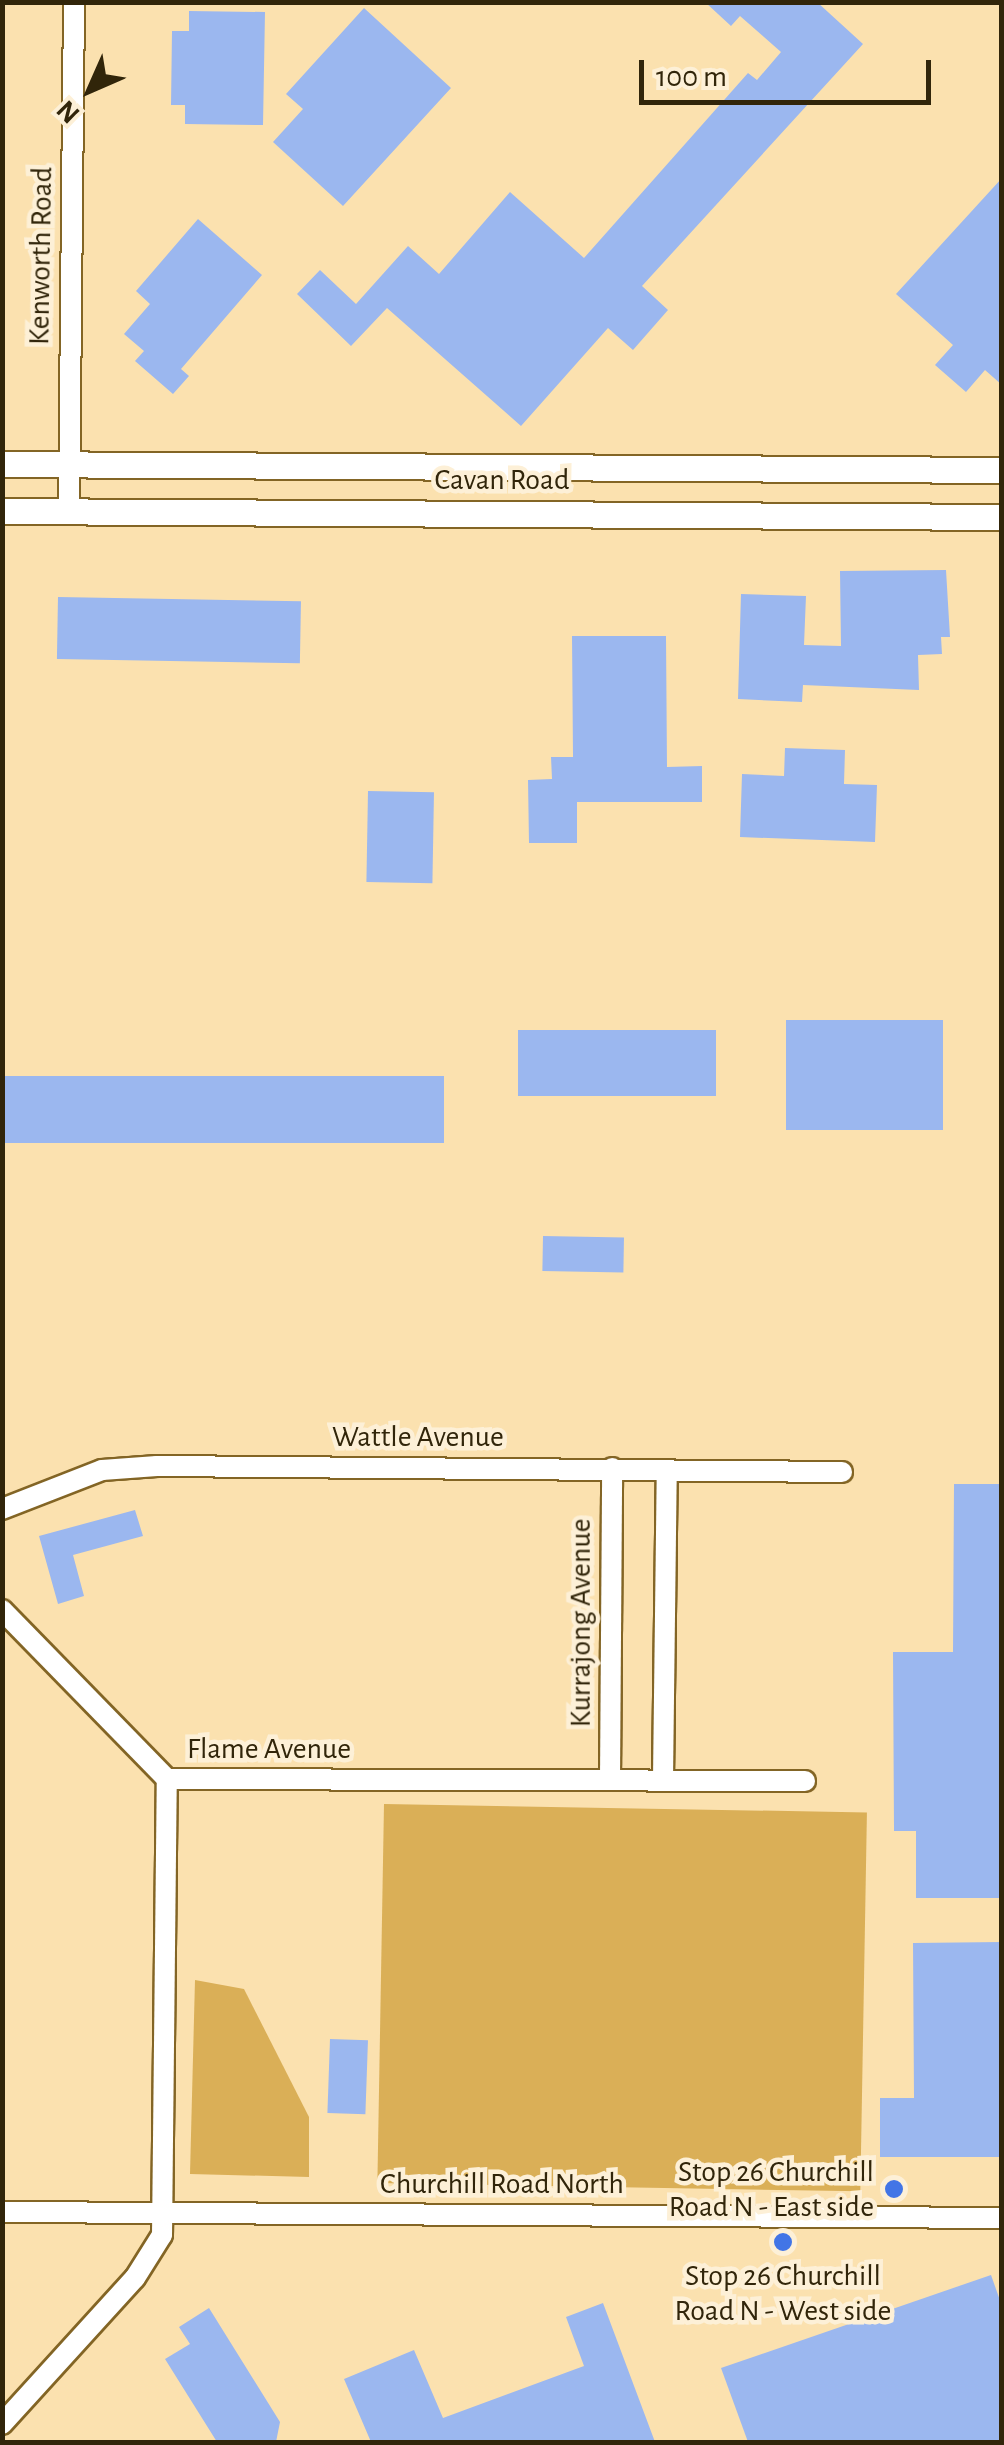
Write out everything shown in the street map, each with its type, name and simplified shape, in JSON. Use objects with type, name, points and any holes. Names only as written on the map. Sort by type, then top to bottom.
[{"type":"main road","name":"Cavan Road","points":[[2,464],[1002,470]]},
{"type":"main road","name":"Cavan Road","points":[[2,510],[1002,517]]},
{"type":"street","name":"Kenworth Road","points":[[69,511],[74,2]]},
{"type":"street","name":"Wattle Avenue","points":[[2,1509],[85,1474],[157,1466],[842,1472]]},
{"type":"street","name":"Kurrajong Avenue","points":[[610,1778],[612,1468]]},
{"type":"street","points":[[663,1779],[666,1470]]},
{"type":"street","points":[[2,1610],[166,1779]]},
{"type":"street","name":"Flame Avenue","points":[[2,2424],[153,2255],[163,2214],[166,1779],[805,1781]]},
{"type":"street","name":"Churchill Road North","points":[[2,2212],[1002,2218]]},
{"type":"shaded area","points":[[384,1804],[867,1812],[860,2191],[377,2183]]},
{"type":"shaded area","points":[[195,1980],[244,1989],[309,2117],[309,2177],[190,2174]]},
{"type":"building","points":[[705,2],[817,2],[863,44],[642,286],[668,310],[633,350],[608,328],[521,426],[387,308],[351,346],[297,294],[320,270],[356,304],[408,246],[439,274],[510,192],[584,258],[748,73],[757,80],[781,52],[740,16],[731,26]]},
{"type":"building","points":[[364,8],[451,88],[343,206],[273,142],[303,109],[286,94]]},
{"type":"building","points":[[189,11],[265,12],[263,125],[185,124],[185,105],[171,105],[172,31],[189,31]]},
{"type":"building","points":[[1002,178],[1002,385],[985,370],[966,392],[935,365],[953,345],[896,294]]},
{"type":"building","points":[[198,219],[262,275],[181,369],[189,376],[173,394],[135,361],[144,351],[124,334],[150,304],[136,291]]},
{"type":"building","points":[[946,570],[950,637],[941,637],[942,654],[918,655],[919,690],[803,685],[802,702],[738,699],[741,594],[806,596],[804,645],[841,646],[840,571]]},
{"type":"building","points":[[58,597],[301,601],[300,663],[57,659]]},
{"type":"building","points":[[572,636],[666,636],[667,767],[702,766],[702,802],[577,802],[577,843],[529,843],[528,780],[552,779],[551,757],[573,757]]},
{"type":"building","points":[[785,748],[845,750],[844,784],[877,785],[875,842],[740,837],[742,774],[784,776]]},
{"type":"building","points":[[368,791],[434,792],[432,883],[366,882]]},
{"type":"building","points":[[786,1020],[943,1020],[943,1130],[786,1130]]},
{"type":"building","points":[[518,1030],[716,1030],[716,1096],[518,1096]]},
{"type":"building","points":[[2,1076],[444,1076],[444,1143],[2,1143]]},
{"type":"building","points":[[543,1236],[624,1237],[623,1272],[542,1271]]},
{"type":"building","points":[[954,1484],[1002,1484],[1002,1898],[916,1898],[916,1831],[894,1831],[893,1652],[953,1652]]},
{"type":"building","points":[[135,1510],[143,1536],[73,1555],[84,1596],[58,1604],[39,1536]]},
{"type":"building","points":[[1002,1942],[1002,2157],[880,2157],[880,2098],[914,2098],[913,1943]]},
{"type":"building","points":[[330,2039],[368,2040],[365,2114],[327,2113]]},
{"type":"building","points":[[991,2275],[1002,2306],[1002,2442],[748,2442],[721,2368]]},
{"type":"building","points":[[603,2303],[655,2442],[371,2442],[344,2379],[414,2350],[443,2418],[584,2366],[566,2317]]},
{"type":"building","points":[[209,2308],[280,2422],[276,2442],[217,2442],[165,2359],[190,2344],[179,2327]]},
{"type":"place","name":"Stop 26 Churchill Road N - East side","points":[[894,2189]]},
{"type":"place","name":"Stop 26 Churchill Road N - West side","points":[[783,2242]]}]
